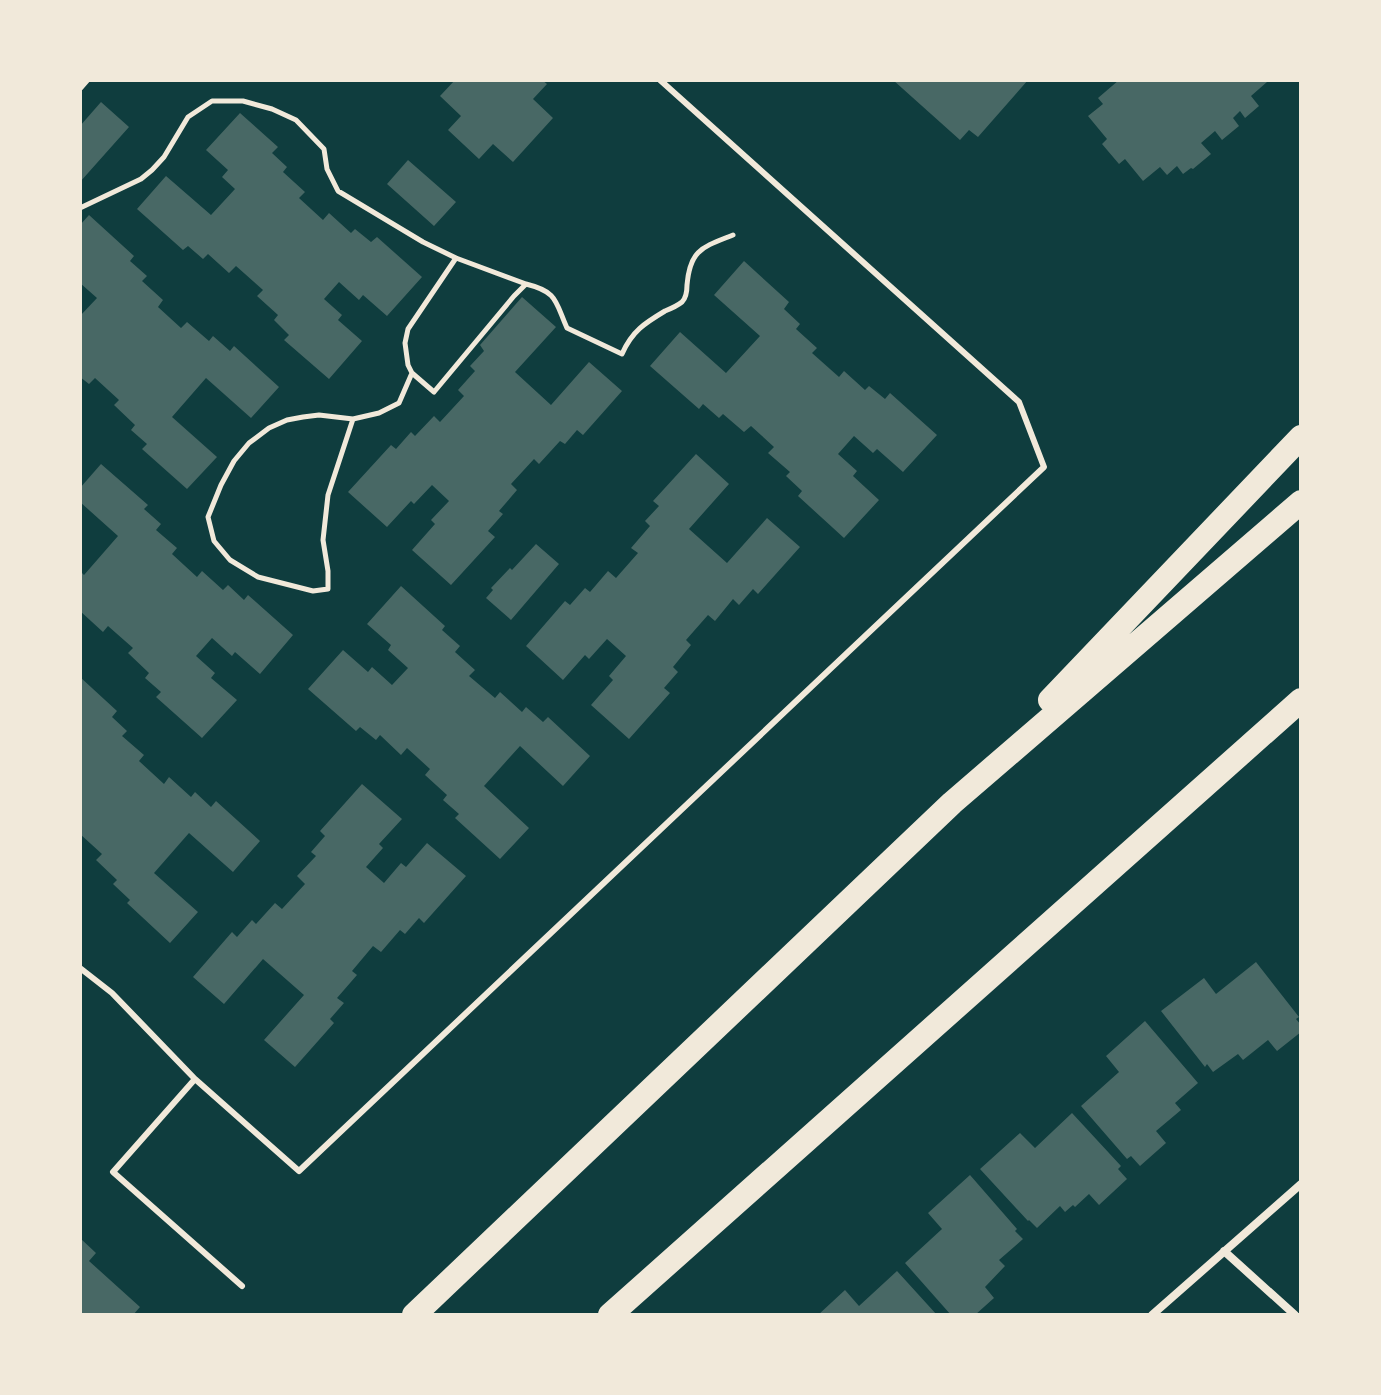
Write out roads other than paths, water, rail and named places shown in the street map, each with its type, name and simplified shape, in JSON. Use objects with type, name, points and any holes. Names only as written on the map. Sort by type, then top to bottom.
[{"type":"highway","points":[[414,1315],[952,803],[1301,437]]},
{"type":"highway","points":[[952,803],[1301,502]]},
{"type":"highway","points":[[610,1315],[1301,700]]},
{"type":"street","points":[[1152,1315],[1301,1184]]},
{"type":"street","points":[[1224,1251],[1295,1315]]},
{"type":"lane","points":[[80,88],[87,80]]},
{"type":"lane","points":[[80,968],[112,993],[195,1079],[299,1171],[1044,467],[1019,402],[660,80]]},
{"type":"lane","points":[[195,1079],[113,1172],[242,1286]]}]
